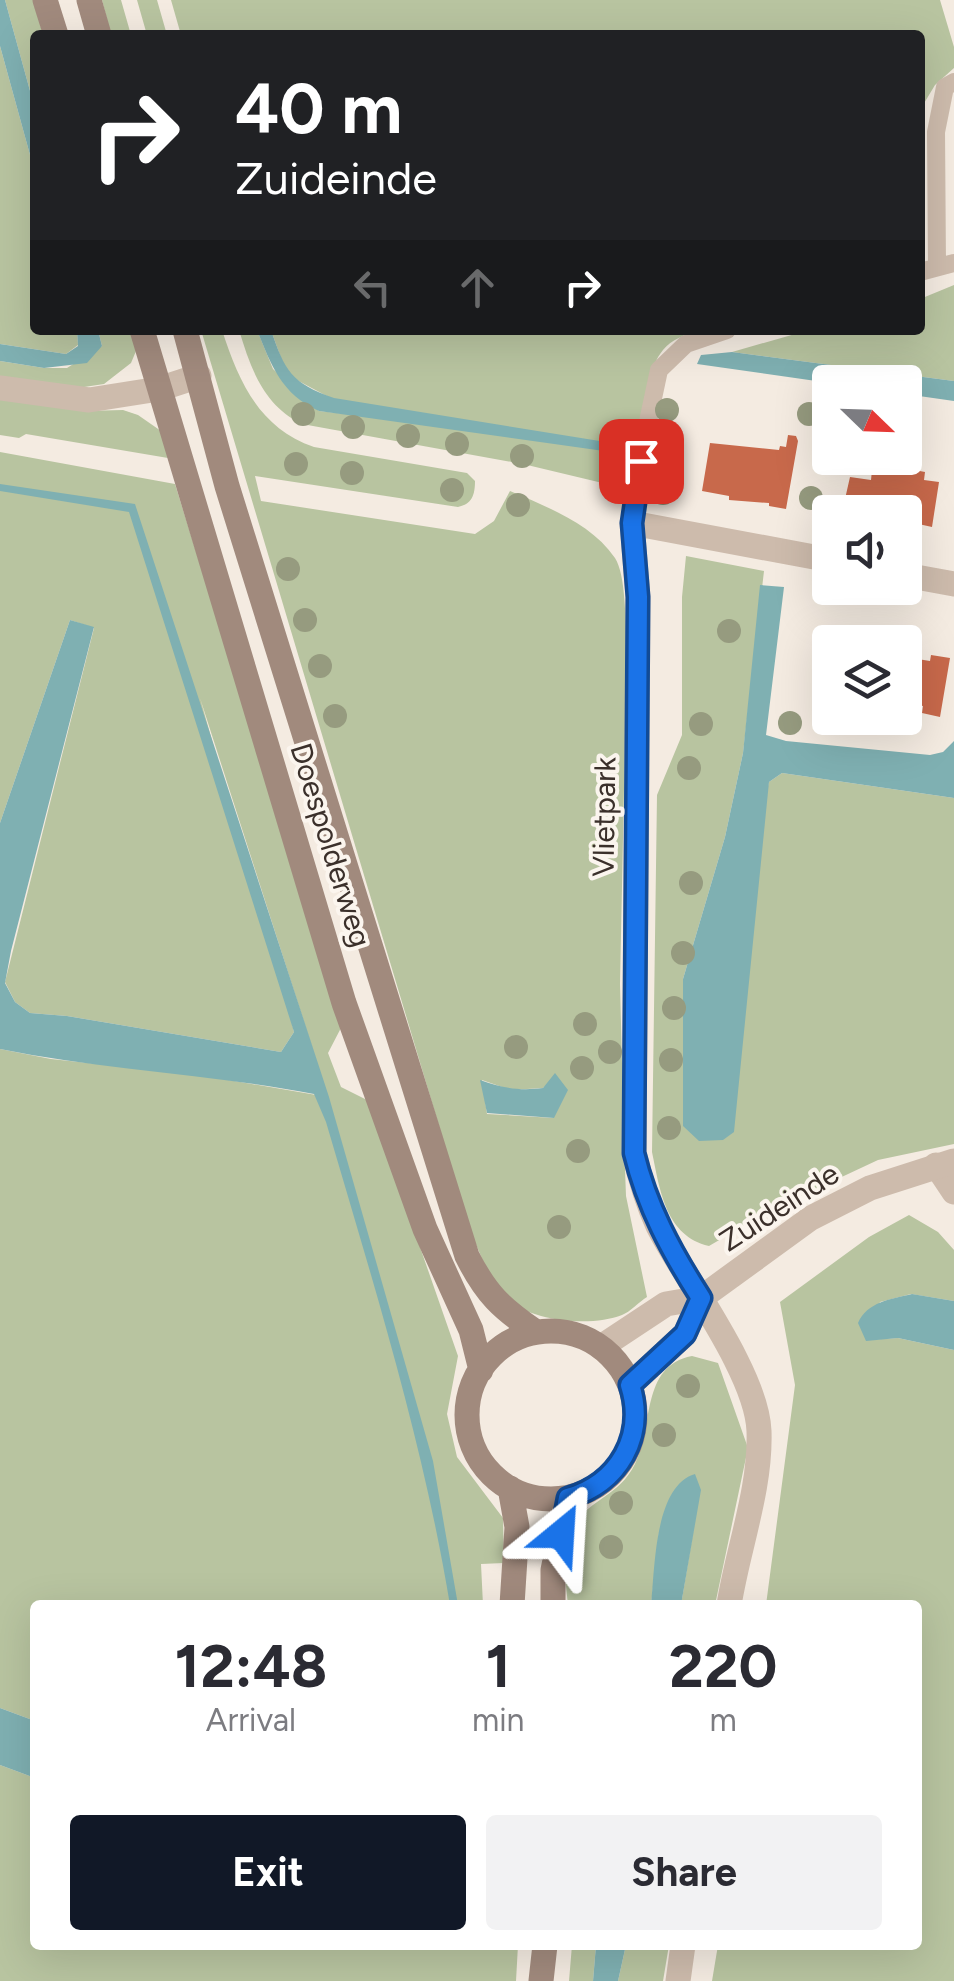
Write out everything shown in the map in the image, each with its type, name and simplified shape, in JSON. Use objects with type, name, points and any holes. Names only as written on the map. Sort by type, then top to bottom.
[{"type":"main road","points":[[46,0],[55,30]]},
{"type":"main road","points":[[89,0],[98,30]]},
{"type":"main road","name":"Doespolderweg","points":[[143,335],[344,1003],[426,1229],[470,1330],[481,1370]]},
{"type":"main road","name":"Doespolderweg","points":[[187,335],[227,486],[467,1256],[482,1286],[500,1308],[536,1332]]},
{"type":"main road","points":[[536,1332],[570,1333],[601,1348],[613,1358],[630,1385],[635,1421],[625,1456],[601,1483],[568,1498],[538,1498],[510,1488],[480,1460],[470,1435],[470,1394],[481,1370],[504,1345],[536,1332]]},
{"type":"main road","points":[[510,1488],[517,1527],[512,1600]]},
{"type":"main road","points":[[554,1600],[553,1570],[568,1498]]},
{"type":"main road","points":[[541,1981],[544,1950]]},
{"type":"street","points":[[0,388],[89,400],[159,389],[199,376]]},
{"type":"street","points":[[632,523],[812,557]]},
{"type":"street","name":"Vlietpark","points":[[632,523],[638,597],[634,1153],[644,1193],[659,1227],[740,1373],[759,1429],[756,1471],[730,1600]]},
{"type":"street","points":[[922,578],[954,584]]},
{"type":"street","points":[[945,1163],[954,1192]]},
{"type":"street","name":"Zuideinde","points":[[601,1348],[666,1304],[701,1298],[812,1218],[870,1188],[945,1163]]},
{"type":"street","name":"Zuideinde","points":[[630,1385],[685,1334],[701,1298]]},
{"type":"street","points":[[678,1981],[681,1950]]},
{"type":"lane","points":[[937,267],[936,132],[945,87],[954,82]]},
{"type":"lane","points":[[632,523],[659,370],[686,344],[712,335]]},
{"type":"green space","points":[[5,0],[34,0],[42,30],[30,30],[30,91]]},
{"type":"green space","points":[[102,0],[121,0],[130,30],[110,30]]},
{"type":"green space","points":[[137,0],[157,0],[166,30],[146,30]]},
{"type":"green space","points":[[171,0],[940,0],[954,47],[954,68],[935,85],[925,102],[925,30],[180,30]]},
{"type":"green space","points":[[0,46],[30,155],[30,335],[77,335],[78,345],[66,354],[0,344]]},
{"type":"green space","points":[[954,285],[954,381],[922,377],[922,365],[832,365],[732,352],[792,335],[925,335],[925,297]]},
{"type":"green space","points":[[99,335],[131,335],[136,351],[131,363],[104,384],[71,389],[0,377],[0,361],[67,368],[102,346]]},
{"type":"green space","points":[[202,335],[224,335],[254,401],[295,439],[314,447],[467,473],[475,481],[472,498],[458,507],[255,476],[261,501],[475,534],[494,521],[510,491],[581,526],[605,546],[619,566],[627,643],[620,984],[626,1196],[647,1297],[628,1312],[610,1319],[547,1318],[509,1300],[487,1269],[471,1233]],"holes":[[[482,1080],[511,1090],[543,1088],[549,1083],[554,1118],[487,1114]]]},
{"type":"green space","points":[[241,335],[259,335],[273,369],[319,411],[364,416],[293,378],[273,335],[685,335],[666,346],[654,365],[634,462],[627,476],[615,486],[523,464],[302,424],[277,407],[254,372]]},
{"type":"green space","points":[[0,399],[84,411],[123,410],[138,415],[161,431],[168,458],[26,434],[19,438],[0,435]]},
{"type":"green space","points":[[0,452],[175,484],[343,1024],[328,1053],[341,1087],[369,1101],[458,1356],[447,1414],[457,1457],[503,1518],[504,1563],[481,1564],[483,1600],[30,1600],[30,1719],[0,1708],[0,1049],[51,1059],[200,1075],[328,1097],[200,698],[294,1032],[281,1052],[30,1013],[15,1002],[5,982],[94,628],[70,620],[0,823]]},
{"type":"green space","points":[[686,556],[764,571],[743,753],[725,837],[683,979],[683,1126],[769,782],[782,773],[954,798],[954,1144],[878,1160],[769,1211],[709,1246],[683,1233],[674,1222],[662,1196],[652,1152],[657,795],[682,735],[682,597]]},
{"type":"green space","points":[[909,1215],[938,1232],[954,1250],[954,1301],[911,1294],[880,1302],[866,1340],[898,1338],[954,1350],[954,1981],[712,1981],[717,1950],[922,1950],[922,1600],[767,1600],[795,1385],[780,1302],[869,1237]]},
{"type":"green space","points":[[692,1356],[718,1363],[748,1448],[716,1600],[682,1600],[700,1490],[659,1533],[652,1600],[568,1600],[565,1561],[569,1536],[583,1514],[628,1476],[641,1449],[656,1385],[675,1362]]},
{"type":"green space","points":[[0,1765],[30,1776],[30,1950],[518,1950],[516,1981],[0,1981]]},
{"type":"green space","points":[[572,1950],[596,1950],[593,1981],[569,1981]]},
{"type":"green space","points":[[625,1950],[668,1950],[663,1981],[618,1981]]},
{"type":"water","points":[[0,0],[5,0],[30,91],[30,155],[0,46]]},
{"type":"water","points":[[77,335],[99,335],[102,346],[87,363],[44,368],[0,361],[0,344],[66,354],[78,346]]},
{"type":"water","points":[[259,335],[273,335],[286,366],[299,381],[334,398],[612,443],[613,449],[611,452],[319,411],[296,397],[273,367]]},
{"type":"water","points":[[732,352],[832,365],[812,365],[812,380],[697,364],[701,355]]},
{"type":"water","points":[[922,377],[954,381],[954,401],[922,396]]},
{"type":"water","points":[[0,484],[135,504],[329,1097],[433,1461],[457,1600],[449,1600],[396,1362],[326,1122],[314,1094],[0,1049],[0,823],[70,620],[94,627],[11,951],[5,983],[15,1002],[30,1013],[281,1052],[294,1032],[129,512],[0,491]]},
{"type":"water","points":[[760,585],[784,587],[766,735],[786,741],[930,755],[943,752],[954,741],[954,798],[782,773],[769,782],[734,1132],[723,1140],[699,1141],[683,1126],[683,979],[725,837],[743,753]]},
{"type":"water","points":[[555,1073],[568,1090],[554,1118],[487,1113],[480,1080],[534,1089],[543,1088]]},
{"type":"water","points":[[912,1294],[954,1301],[954,1350],[898,1338],[866,1341],[858,1323],[867,1310]]},
{"type":"water","points":[[695,1474],[701,1490],[682,1600],[651,1600],[659,1530],[671,1494]]},
{"type":"water","points":[[0,1708],[30,1719],[30,1776],[0,1765]]},
{"type":"water","points":[[596,1950],[625,1950],[618,1981],[593,1981]]},
{"type":"building","points":[[788,435],[796,436],[798,441],[786,509],[769,503],[729,500],[729,496],[702,491],[710,443],[779,450],[780,446],[786,447]]},
{"type":"building","points":[[922,471],[924,480],[939,482],[932,527],[922,525],[922,495],[846,495],[850,477],[871,480],[872,475],[922,475]]},
{"type":"building","points":[[931,655],[950,658],[940,717],[922,713],[922,660],[930,661]]},
{"type":"route","points":[[561,1534],[568,1498],[601,1483],[625,1456],[635,1421],[630,1385],[685,1334],[701,1298],[659,1227],[644,1193],[634,1153],[638,597],[632,523],[641,461]]}]
